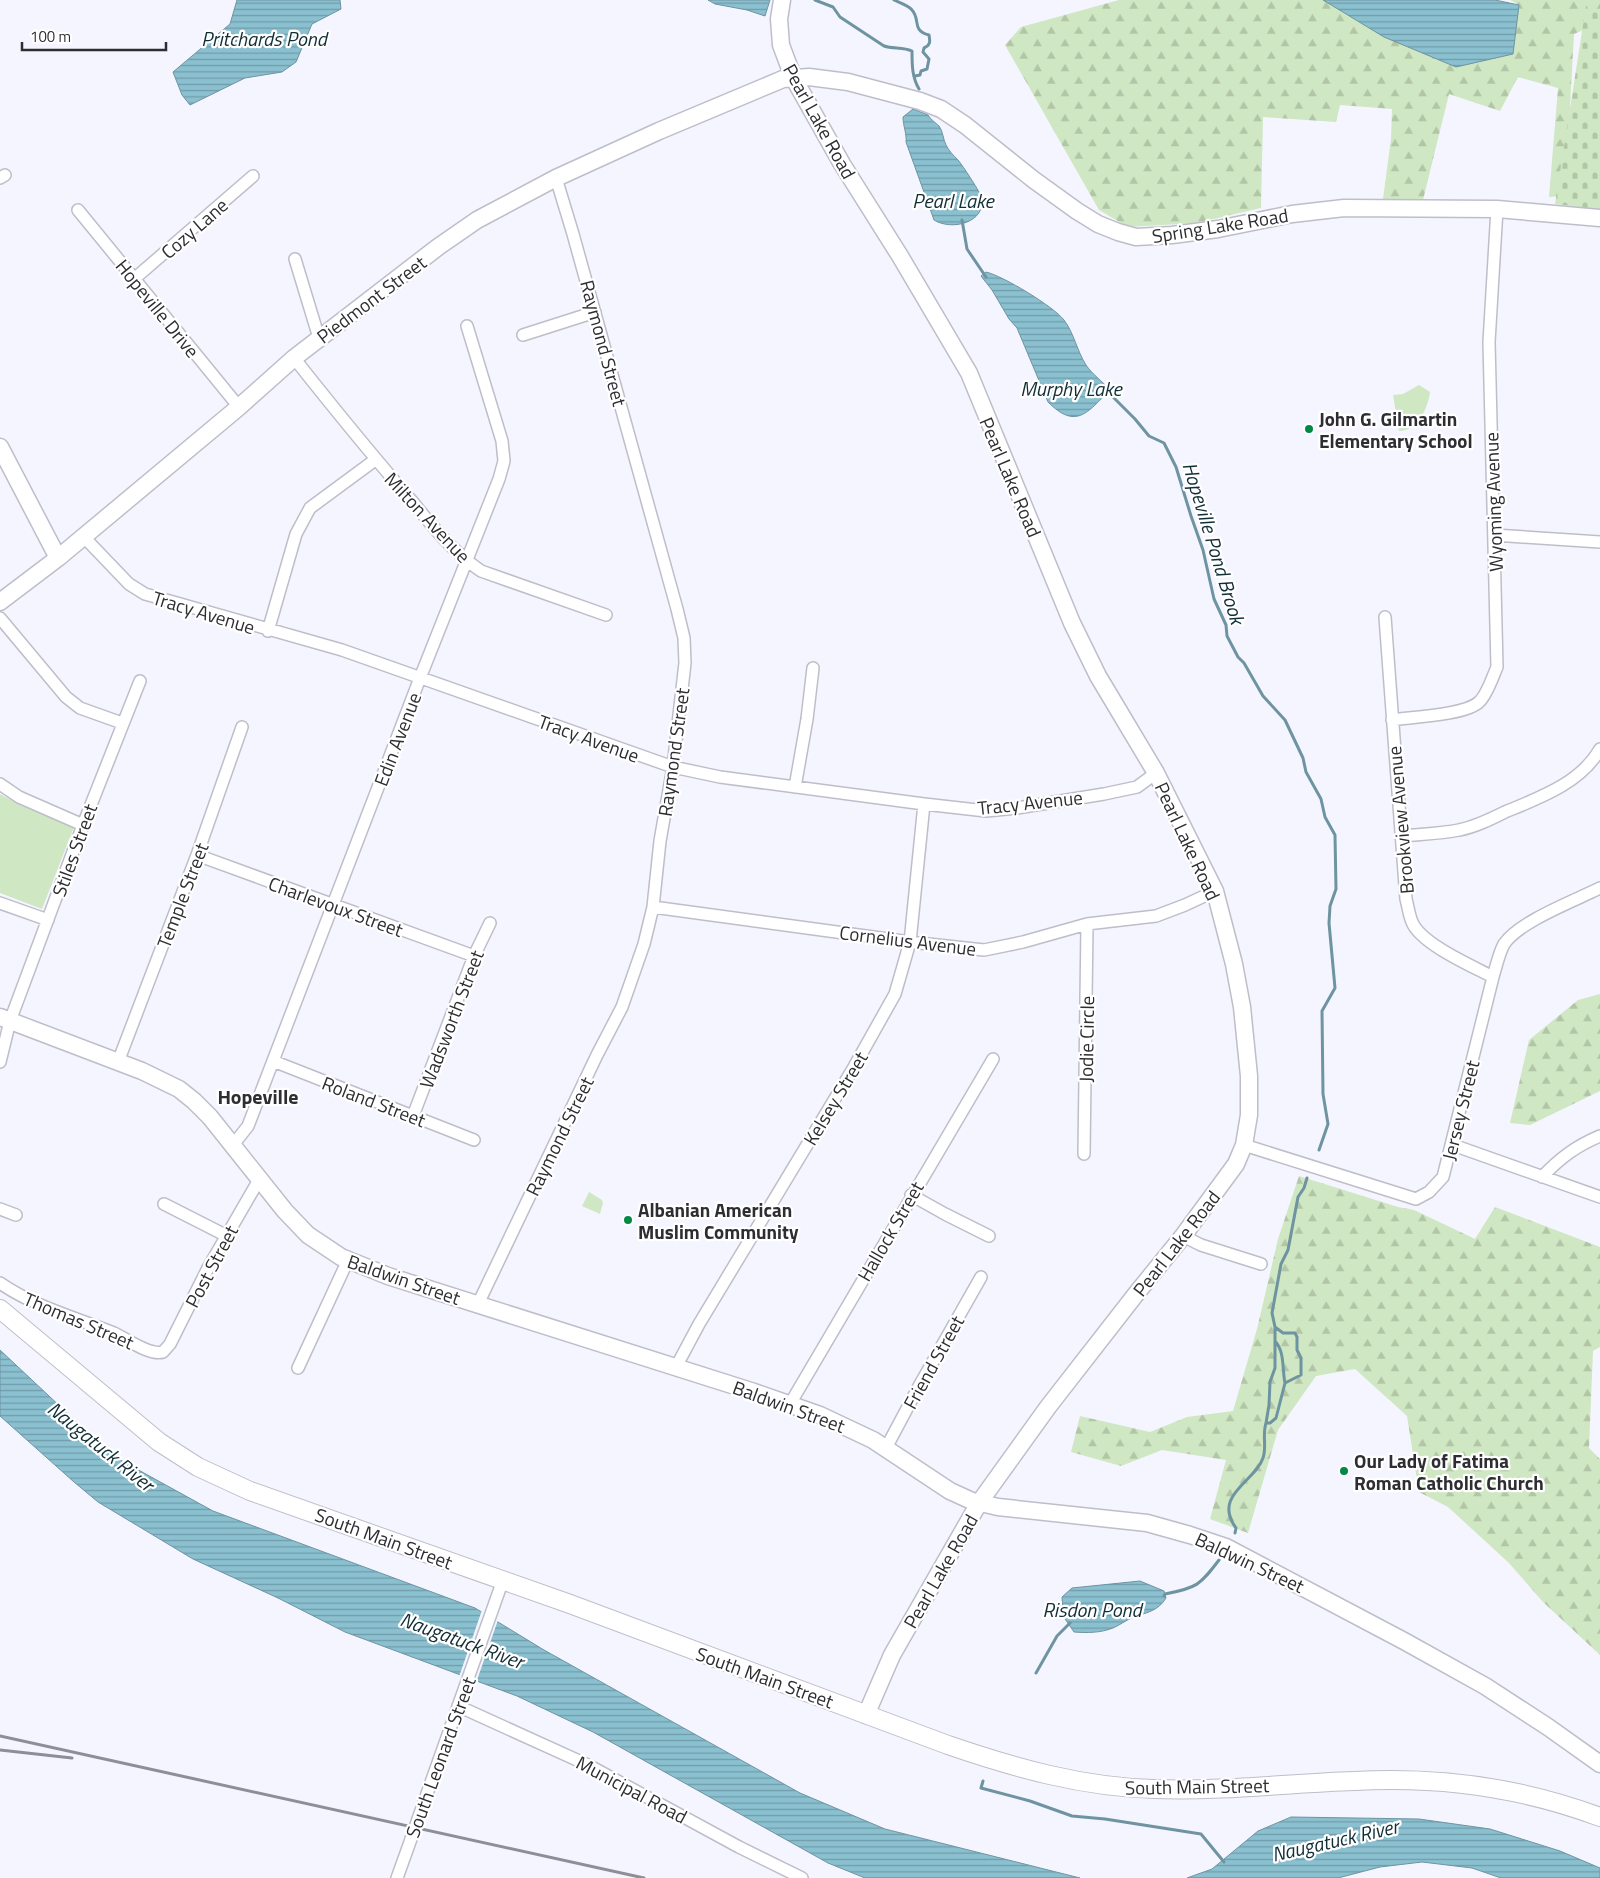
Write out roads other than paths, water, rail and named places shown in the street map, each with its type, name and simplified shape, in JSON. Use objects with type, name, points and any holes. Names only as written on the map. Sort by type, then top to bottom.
[{"type":"main road","name":"Pearl Lake Road","points":[[782,0],[779,19],[781,45],[793,77],[842,164],[900,256],[969,373],[1072,623],[1098,676],[1156,773],[1215,891],[1234,964],[1242,1007],[1249,1076],[1249,1114],[1244,1145],[1236,1164],[1183,1236],[1048,1407],[979,1503],[892,1655],[866,1714]]},
{"type":"main road","name":"Piedmont Street","points":[[0,602],[58,558],[239,407],[294,358],[477,220],[556,178],[659,130],[761,87],[793,77]]},
{"type":"main road","name":"Spring Lake Road","points":[[793,77],[825,78],[848,82],[920,101],[941,109],[965,124],[1034,180],[1077,211],[1098,224],[1136,237],[1191,233],[1292,214],[1344,208],[1497,209],[1600,218]]},
{"type":"main road","points":[[0,446],[58,558]]},
{"type":"main road","name":"Baldwin Street","points":[[5,1019],[155,1077],[179,1090],[199,1106],[302,1229],[327,1249],[348,1260],[388,1276],[676,1367],[839,1422],[886,1448],[950,1491],[979,1503],[1007,1508],[1146,1523],[1190,1534],[1226,1547],[1477,1682],[1542,1722],[1600,1764]]},
{"type":"main road","name":"South Main Street","points":[[0,1309],[150,1436],[190,1463],[232,1483],[271,1499],[503,1580],[1001,1762],[1046,1775],[1088,1784],[1141,1789],[1182,1790],[1364,1780],[1437,1782],[1483,1786],[1555,1801],[1600,1817]]},
{"type":"street","name":"Cozy Lane","points":[[134,279],[254,176]]},
{"type":"street","name":"Raymond Street","points":[[478,1304],[597,1055],[622,1007],[636,971],[653,907],[660,841],[673,768],[685,663],[684,638],[595,312],[556,178]]},
{"type":"street","name":"Wyoming Avenue","points":[[1392,720],[1461,710],[1479,702],[1490,684],[1497,667],[1489,342],[1497,209]]},
{"type":"street","name":"Hopeville Drive","points":[[78,210],[239,407]]},
{"type":"street","points":[[295,259],[320,338]]},
{"type":"street","points":[[523,335],[595,312]]},
{"type":"street","name":"Edin Avenue","points":[[233,1145],[248,1126],[420,678],[499,479],[504,461],[502,441],[467,326]]},
{"type":"street","name":"Milton Avenue","points":[[294,358],[376,460],[448,544],[467,562],[481,570],[606,615]]},
{"type":"street","points":[[268,630],[296,534],[310,508],[376,460]]},
{"type":"street","name":"Tracy Avenue","points":[[83,536],[129,584],[145,594],[342,650],[673,768],[720,777],[986,811],[1017,808],[1137,787],[1156,773]]},
{"type":"street","points":[[1494,536],[1600,542]]},
{"type":"street","name":"Brookview Avenue","points":[[1385,617],[1406,899],[1412,924],[1428,941],[1447,954],[1493,977]]},
{"type":"street","points":[[0,618],[66,697],[80,708],[122,723]]},
{"type":"street","points":[[796,787],[813,668]]},
{"type":"street","name":"Stiles Street","points":[[0,1062],[5,1019],[48,920],[83,824],[140,681]]},
{"type":"street","name":"Temple Street","points":[[118,1062],[198,855],[242,727]]},
{"type":"street","points":[[1401,836],[1459,830],[1484,822],[1562,786],[1580,774],[1600,750]]},
{"type":"street","points":[[0,784],[18,797],[83,824]]},
{"type":"street","name":"Kelsey Street","points":[[676,1367],[699,1324],[895,994],[910,942],[924,804]]},
{"type":"street","name":"Charlevoux Street","points":[[198,855],[474,956]]},
{"type":"street","name":"Jersey Street","points":[[1244,1145],[1416,1198],[1429,1192],[1443,1177],[1453,1145],[1493,977],[1503,945],[1514,933],[1534,920],[1600,888]]},
{"type":"street","name":"Cornelius Avenue","points":[[653,907],[910,942],[984,950],[1023,942],[1088,924],[1156,916],[1215,891]]},
{"type":"street","points":[[0,903],[48,920]]},
{"type":"street","name":"Wadsworth Street","points":[[413,1116],[474,956],[490,922]]},
{"type":"street","name":"Jodie Circle","points":[[1084,1154],[1088,924]]},
{"type":"street","name":"Hallock Street","points":[[790,1404],[911,1195],[993,1059]]},
{"type":"street","name":"Roland Street","points":[[273,1061],[474,1140]]},
{"type":"street","points":[[1542,1177],[1559,1158],[1600,1136]]},
{"type":"street","points":[[1453,1145],[1600,1198]]},
{"type":"street","name":"Post Street","points":[[161,1353],[170,1344],[260,1178]]},
{"type":"street","points":[[911,1195],[989,1236]]},
{"type":"street","points":[[164,1204],[227,1236]]},
{"type":"street","points":[[0,1209],[16,1215]]},
{"type":"street","points":[[1183,1236],[1201,1245],[1261,1264]]},
{"type":"street","points":[[298,1368],[348,1260]]},
{"type":"street","name":"Friend Street","points":[[886,1448],[981,1277]]},
{"type":"street","name":"Thomas Street","points":[[0,1282],[44,1308],[112,1333],[152,1352],[161,1353]]},
{"type":"street","name":"South Leonard Street","points":[[397,1878],[503,1580]]},
{"type":"street","name":"Municipal Road","points":[[458,1706],[588,1765],[739,1847],[802,1878]]},
{"type":"water","name":"Pritchards Pond","points":[[237,0],[340,0],[341,9],[312,24],[296,62],[282,72],[245,78],[190,105],[182,95],[173,72],[230,24]]},
{"type":"water","points":[[708,0],[770,0],[765,16],[747,10],[715,4]]},
{"type":"water","points":[[1323,0],[1495,0],[1519,5],[1513,54],[1456,67],[1384,37]]},
{"type":"water","name":"Pearl Lake","points":[[913,109],[928,115],[939,126],[947,147],[974,183],[981,196],[982,205],[979,213],[974,218],[966,222],[950,225],[934,220],[906,142],[903,117]]},
{"type":"water","name":"Murphy Lake","points":[[986,272],[1004,279],[1027,292],[1050,307],[1064,320],[1086,365],[1110,390],[1095,406],[1074,417],[1066,415],[1048,402],[1017,328],[981,276]]},
{"type":"water","name":"Naugatuck River","points":[[0,1350],[113,1456],[213,1511],[475,1608],[544,1650],[800,1793],[885,1829],[1080,1878],[865,1878],[828,1863],[593,1732],[517,1696],[345,1632],[278,1598],[193,1559],[98,1502],[0,1416]]},
{"type":"water","name":"Risdon Pond","points":[[1140,1581],[1164,1591],[1166,1598],[1160,1606],[1113,1628],[1094,1632],[1074,1632],[1063,1616],[1062,1597],[1072,1588]]},
{"type":"water","name":"Naugatuck River","points":[[1291,1817],[1419,1819],[1490,1829],[1560,1851],[1600,1868],[1600,1878],[1501,1878],[1472,1868],[1422,1862],[1380,1867],[1338,1878],[1187,1878],[1212,1869],[1258,1831]]},
{"type":"waterway","points":[[815,0],[833,7],[840,17],[884,46],[912,51],[912,66],[919,89]]},
{"type":"waterway","name":"Hopeville Pond Brook","points":[[894,0],[910,8],[915,14],[918,28],[923,33],[929,35],[928,46],[924,48],[923,52],[929,59],[927,69],[921,71],[920,75],[915,76]]},
{"type":"waterway","name":"Hopeville Pond Brook","points":[[962,220],[967,249],[986,277]]},
{"type":"waterway","name":"Hopeville Pond Brook","points":[[1104,391],[1108,392],[1149,436],[1164,443],[1176,467],[1203,550],[1214,599],[1226,625],[1227,636],[1263,696],[1285,720],[1303,758],[1306,772],[1321,799],[1325,817],[1335,835],[1336,889],[1330,906],[1329,923],[1335,988],[1322,1011],[1323,1094],[1328,1124],[1319,1150]]},
{"type":"waterway","name":"Hopeville Pond Brook","points":[[1235,1533],[1236,1528],[1230,1517],[1229,1507],[1232,1498],[1259,1467],[1265,1450],[1264,1432],[1266,1423],[1270,1423],[1276,1418],[1285,1383],[1301,1375],[1301,1358],[1297,1350],[1297,1337],[1295,1333],[1283,1333],[1275,1327],[1272,1313],[1281,1264],[1288,1250],[1298,1197],[1304,1188],[1307,1178]]},
{"type":"waterway","points":[[1266,1423],[1270,1382],[1275,1368],[1275,1327]]},
{"type":"waterway","points":[[1275,1341],[1282,1355],[1285,1383]]},
{"type":"waterway","name":"Hopeville Pond Brook","points":[[1164,1596],[1165,1594],[1184,1590],[1197,1584],[1219,1560]]},
{"type":"waterway","name":"Hopeville Pond Brook","points":[[1036,1673],[1057,1636],[1070,1623]]},
{"type":"waterway","name":"Hopeville Pond Brook","points":[[983,1781],[981,1788],[1030,1801],[1072,1816],[1105,1819],[1201,1834],[1224,1862]]},
{"type":"railway","points":[[0,1736],[644,1878]]},
{"type":"railway","points":[[0,1750],[72,1758]]},
{"type":"place","name":"John G. Gilmartin Elementary School","points":[[1309,429]]},
{"type":"place","name":"Albanian American Muslim Community","points":[[628,1220]]},
{"type":"place","name":"Our Lady of Fatima Roman Catholic Church","points":[[1344,1471]]},
{"type":"district","name":"Hopeville","points":[[258,1096]]}]
